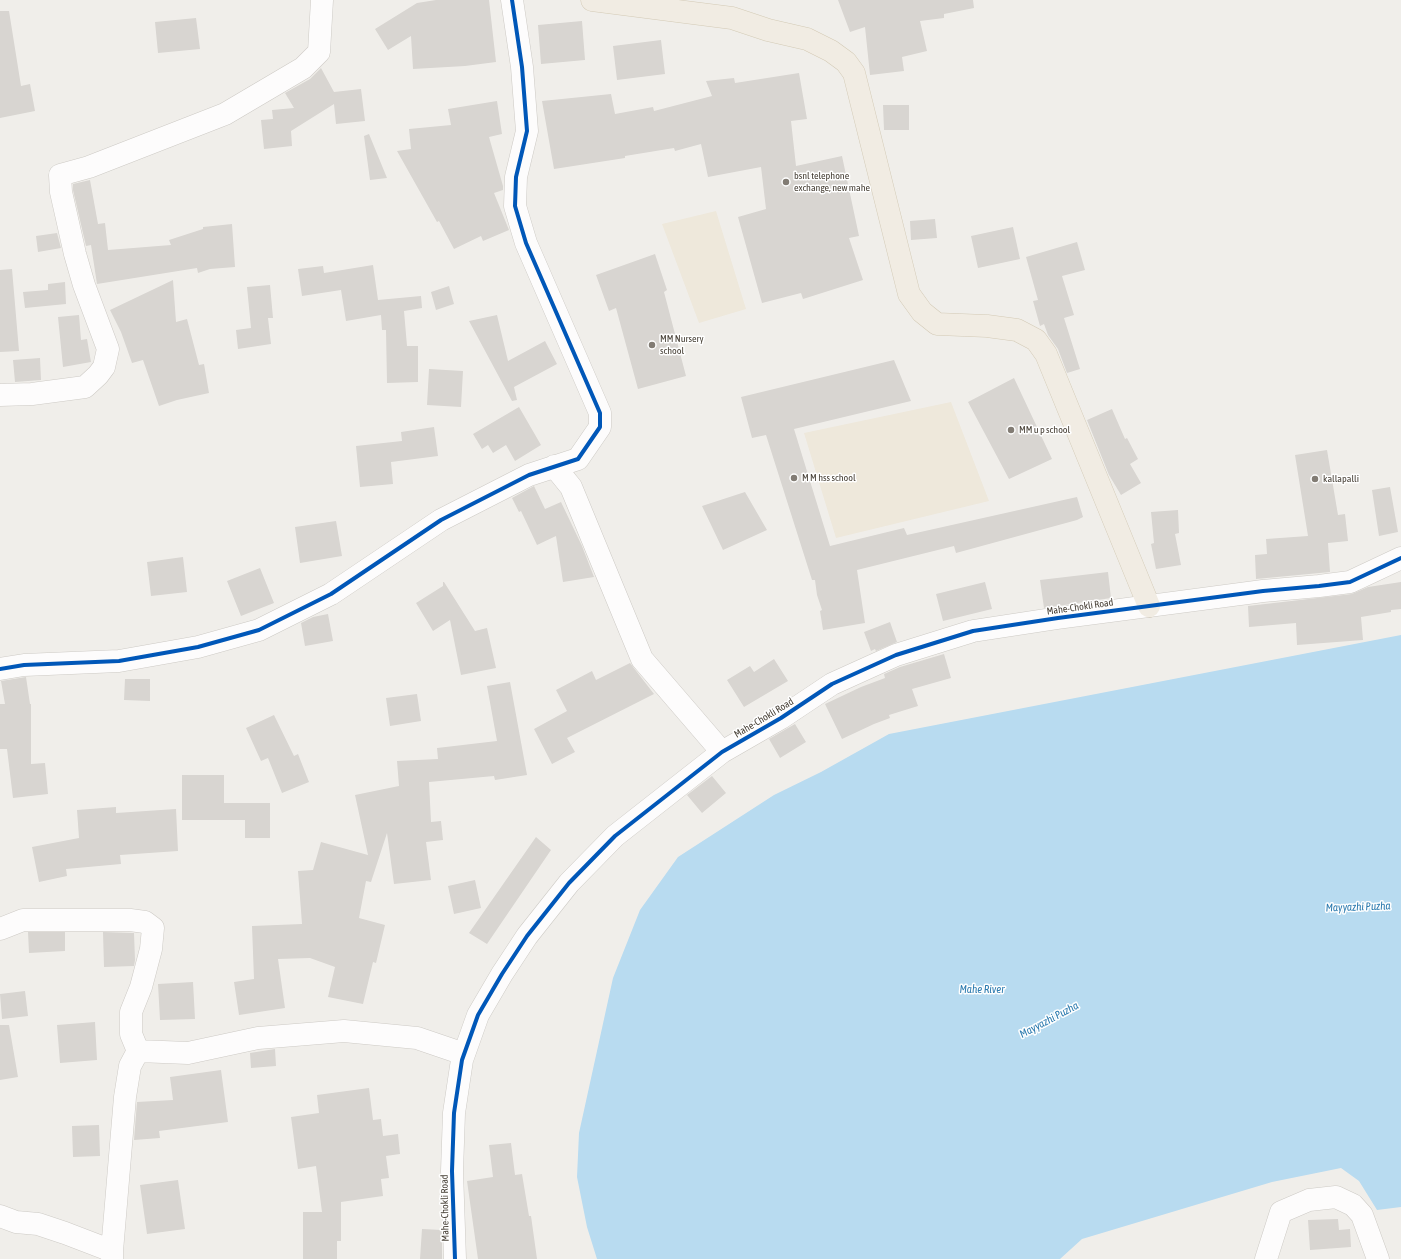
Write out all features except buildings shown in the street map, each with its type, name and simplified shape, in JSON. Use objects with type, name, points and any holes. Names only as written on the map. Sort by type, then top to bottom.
[{"type":"main road","points":[[592,0],[732,18],[768,30],[807,39],[830,51],[846,62],[854,73],[909,294],[922,312],[937,324],[987,326],[1017,330],[1036,340],[1046,354],[1149,606]]},
{"type":"street","points":[[0,396],[32,394],[85,387],[104,367],[108,349],[74,254],[61,192],[60,175],[89,167],[225,114],[303,68],[319,52],[322,0]]},
{"type":"street","points":[[0,669],[24,665],[119,661],[198,647],[258,630],[331,594],[441,520],[529,475],[578,459],[600,428],[600,413],[526,244],[515,206],[516,177],[527,132],[522,67],[512,0]]},
{"type":"street","points":[[554,466],[571,487],[642,659],[722,752]]},
{"type":"street","name":"Mahe-Chokli Road","points":[[455,1259],[452,1171],[454,1113],[464,1054],[478,1015],[502,974],[527,936],[569,883],[615,836],[722,752],[781,718],[832,684],[896,655],[973,631],[1058,618],[1263,591],[1350,582],[1401,558]]},
{"type":"street","points":[[0,929],[23,920],[130,920],[145,922],[153,928],[151,949],[141,987],[131,1012],[131,1034],[138,1051]]},
{"type":"street","points":[[138,1051],[188,1053],[258,1038],[344,1031],[417,1038],[464,1054]]},
{"type":"street","points":[[0,1216],[16,1222],[45,1226],[112,1255],[125,1097],[130,1066],[138,1051]]},
{"type":"street","points":[[1266,1259],[1281,1212],[1309,1200],[1336,1197],[1353,1205],[1362,1215],[1378,1259]]},
{"type":"shaded area","points":[[716,211],[746,309],[699,323],[662,224]]},
{"type":"shaded area","points":[[951,402],[989,501],[836,538],[804,433]]},
{"type":"water","name":"Mahe River","points":[[1401,635],[1401,1207],[1377,1210],[1359,1181],[1341,1168],[1272,1182],[1082,1239],[1060,1259],[597,1259],[587,1227],[577,1177],[579,1133],[613,978],[640,910],[678,857],[774,795],[821,772],[889,734]]},
{"type":"cycle path","points":[[0,669],[24,665],[119,661],[198,647],[259,630],[331,594],[441,520],[529,475],[578,459],[600,427],[600,413],[526,243],[515,206],[516,177],[527,131],[522,67],[512,0]]},
{"type":"cycle path","points":[[455,1259],[452,1171],[454,1113],[462,1060],[478,1015],[502,974],[527,936],[569,883],[615,836],[722,752],[781,718],[832,684],[896,655],[973,631],[1058,618],[1263,591],[1350,582],[1401,558]]},
{"type":"place","name":"bsnl telephone exchange, new mahe","points":[[786,182]]},
{"type":"place","name":"MM Nursery school","points":[[652,345]]},
{"type":"place","name":"MM u p school","points":[[1011,430]]},
{"type":"place","name":"M M hss school","points":[[794,478]]},
{"type":"place","name":"kallapalli","points":[[1315,479]]},
{"type":"water label","name":"Mayyazhi Puzha","points":[[1358,907]]},
{"type":"water label","name":"Mayyazhi Puzha","points":[[1049,1020]]}]
